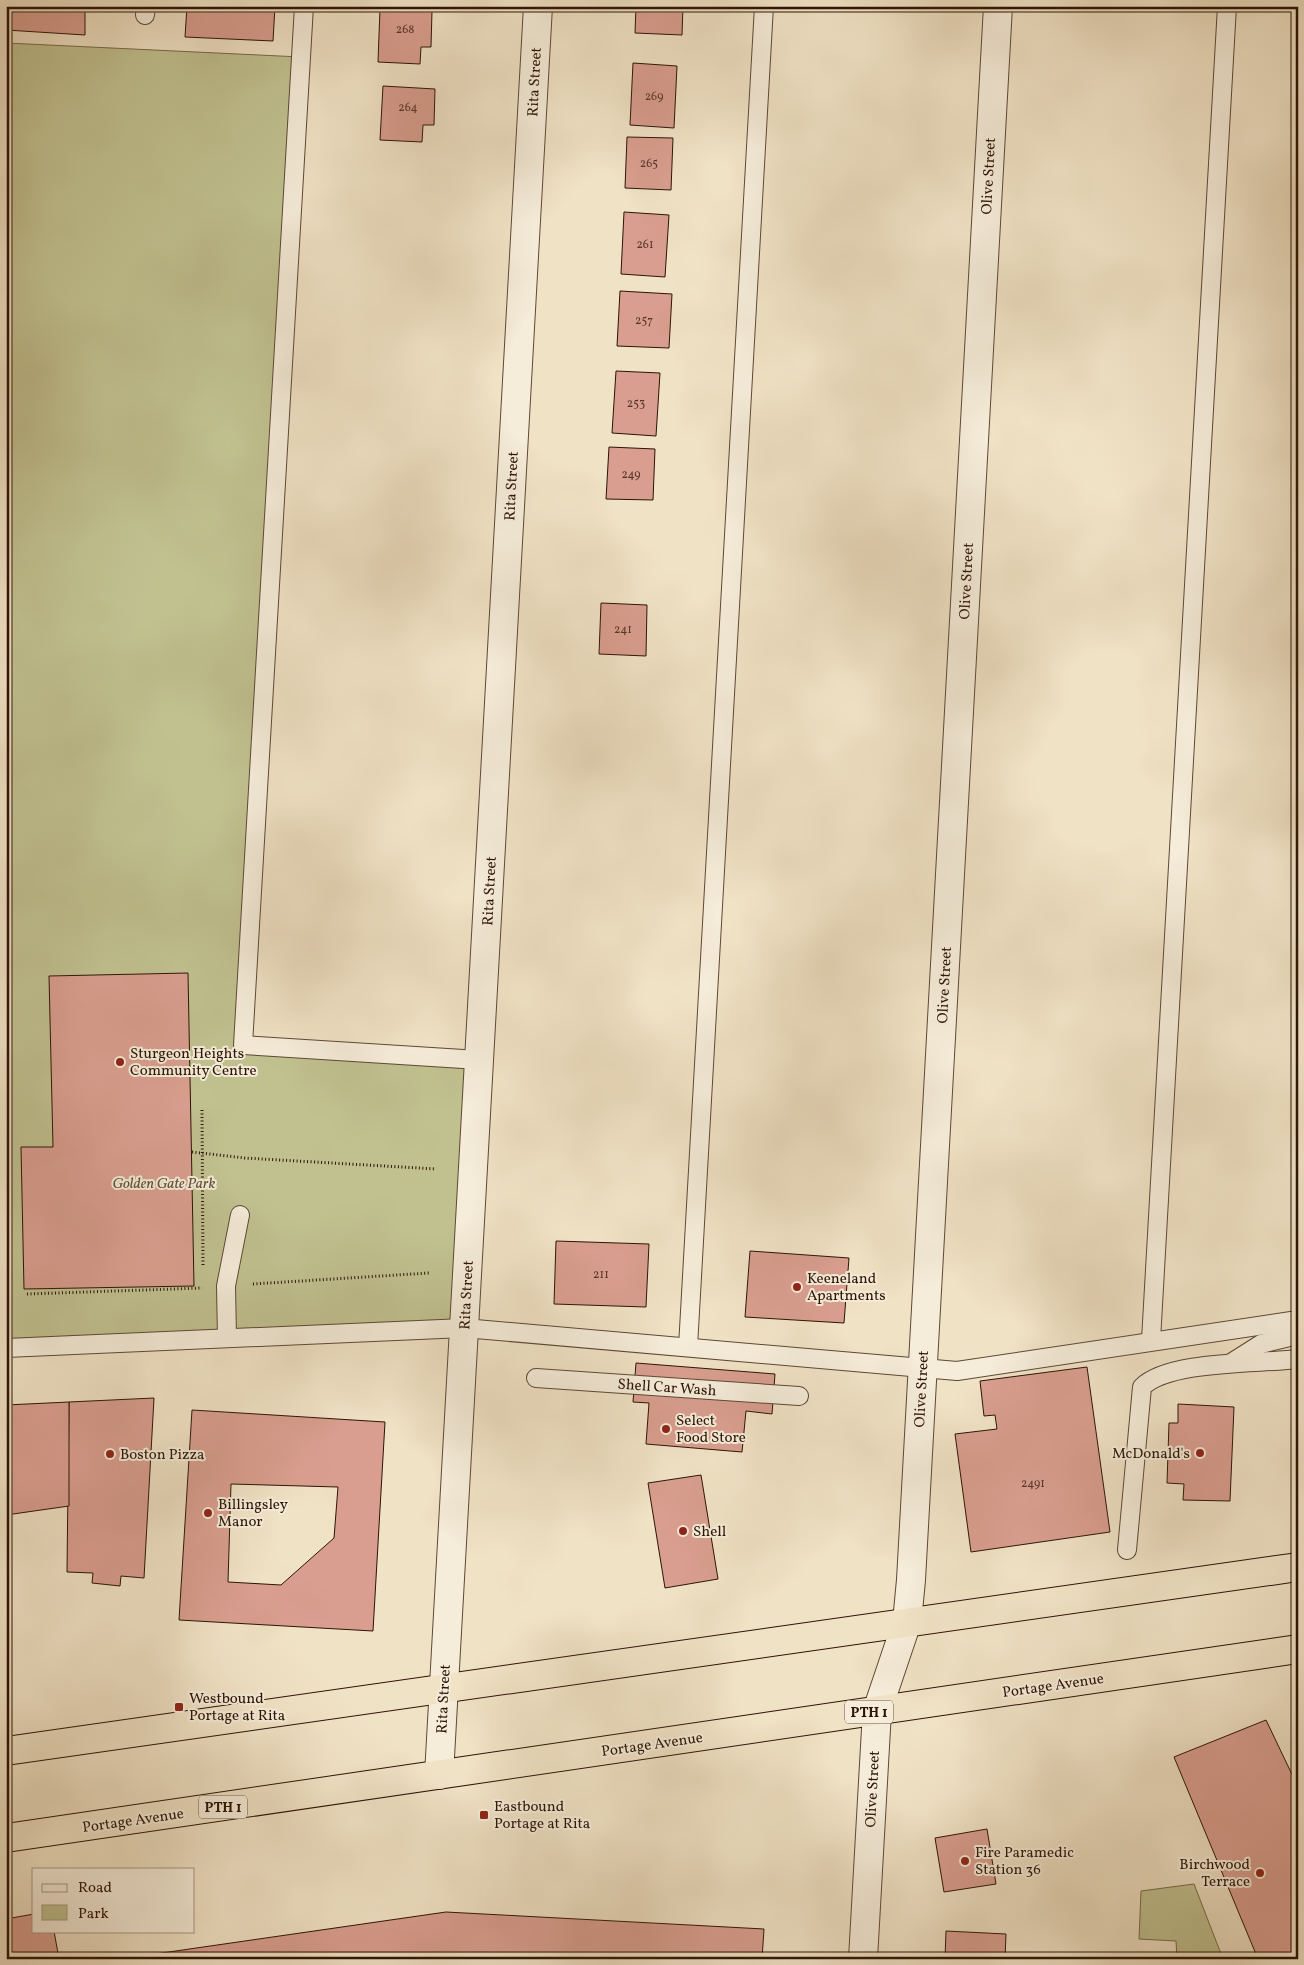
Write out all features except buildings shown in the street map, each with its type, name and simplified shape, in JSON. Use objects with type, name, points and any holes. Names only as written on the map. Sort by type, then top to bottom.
[{"type":"highway","points":[[6,1751],[1298,1567]]},
{"type":"highway","name":"Portage Avenue","points":[[6,1838],[1298,1649]]},
{"type":"street","name":"Rita Street","points":[[439,1775],[442,1689],[538,6]]},
{"type":"street","name":"Olive Street","points":[[863,1959],[877,1711],[907,1622],[998,6]]},
{"type":"lane","points":[[304,6],[243,1045],[479,1060]]},
{"type":"lane","points":[[688,1347],[764,6]]},
{"type":"lane","points":[[1151,1340],[1227,6]]},
{"type":"lane","points":[[227,1338],[226,1286],[240,1215]]},
{"type":"lane","points":[[6,1348],[464,1328],[957,1371],[1151,1340],[1298,1320]]},
{"type":"lane","points":[[1231,1364],[1261,1344],[1298,1336]]},
{"type":"lane","points":[[1128,1550],[1142,1387],[1150,1379],[1178,1371],[1231,1364],[1298,1360]]},
{"type":"lane","name":"Shell Car Wash","points":[[536,1378],[799,1396]]},
{"type":"path","points":[[202,1110],[202,1268]]},
{"type":"path","points":[[192,1152],[245,1158],[436,1169]]},
{"type":"path","points":[[203,1278],[203,1288]]},
{"type":"green space","name":"Golden Gate Park","points":[[6,43],[301,57],[243,1044],[479,1060],[464,1328],[6,1348]]},
{"type":"green space","points":[[1194,1884],[1223,1959],[1177,1959],[1176,1941],[1139,1939],[1141,1891]]},
{"type":"place","name":"Sturgeon Heights Community Centre","points":[[120,1062]]},
{"type":"place","name":"Keeneland Apartments","points":[[797,1287]]},
{"type":"place","name":"Select Food Store","points":[[666,1429]]},
{"type":"place","name":"McDonald's","points":[[1200,1453]]},
{"type":"place","name":"Boston Pizza","points":[[110,1454]]},
{"type":"place","name":"Billingsley Manor","points":[[208,1513]]},
{"type":"place","name":"Shell","points":[[683,1531]]},
{"type":"place","name":"Westbound Portage at Rita","points":[[179,1707]]},
{"type":"place","name":"Eastbound Portage at Rita","points":[[484,1815]]},
{"type":"place","name":"Fire Paramedic Station 36","points":[[965,1861]]},
{"type":"place","name":"Birchwood Terrace","points":[[1260,1873]]}]
